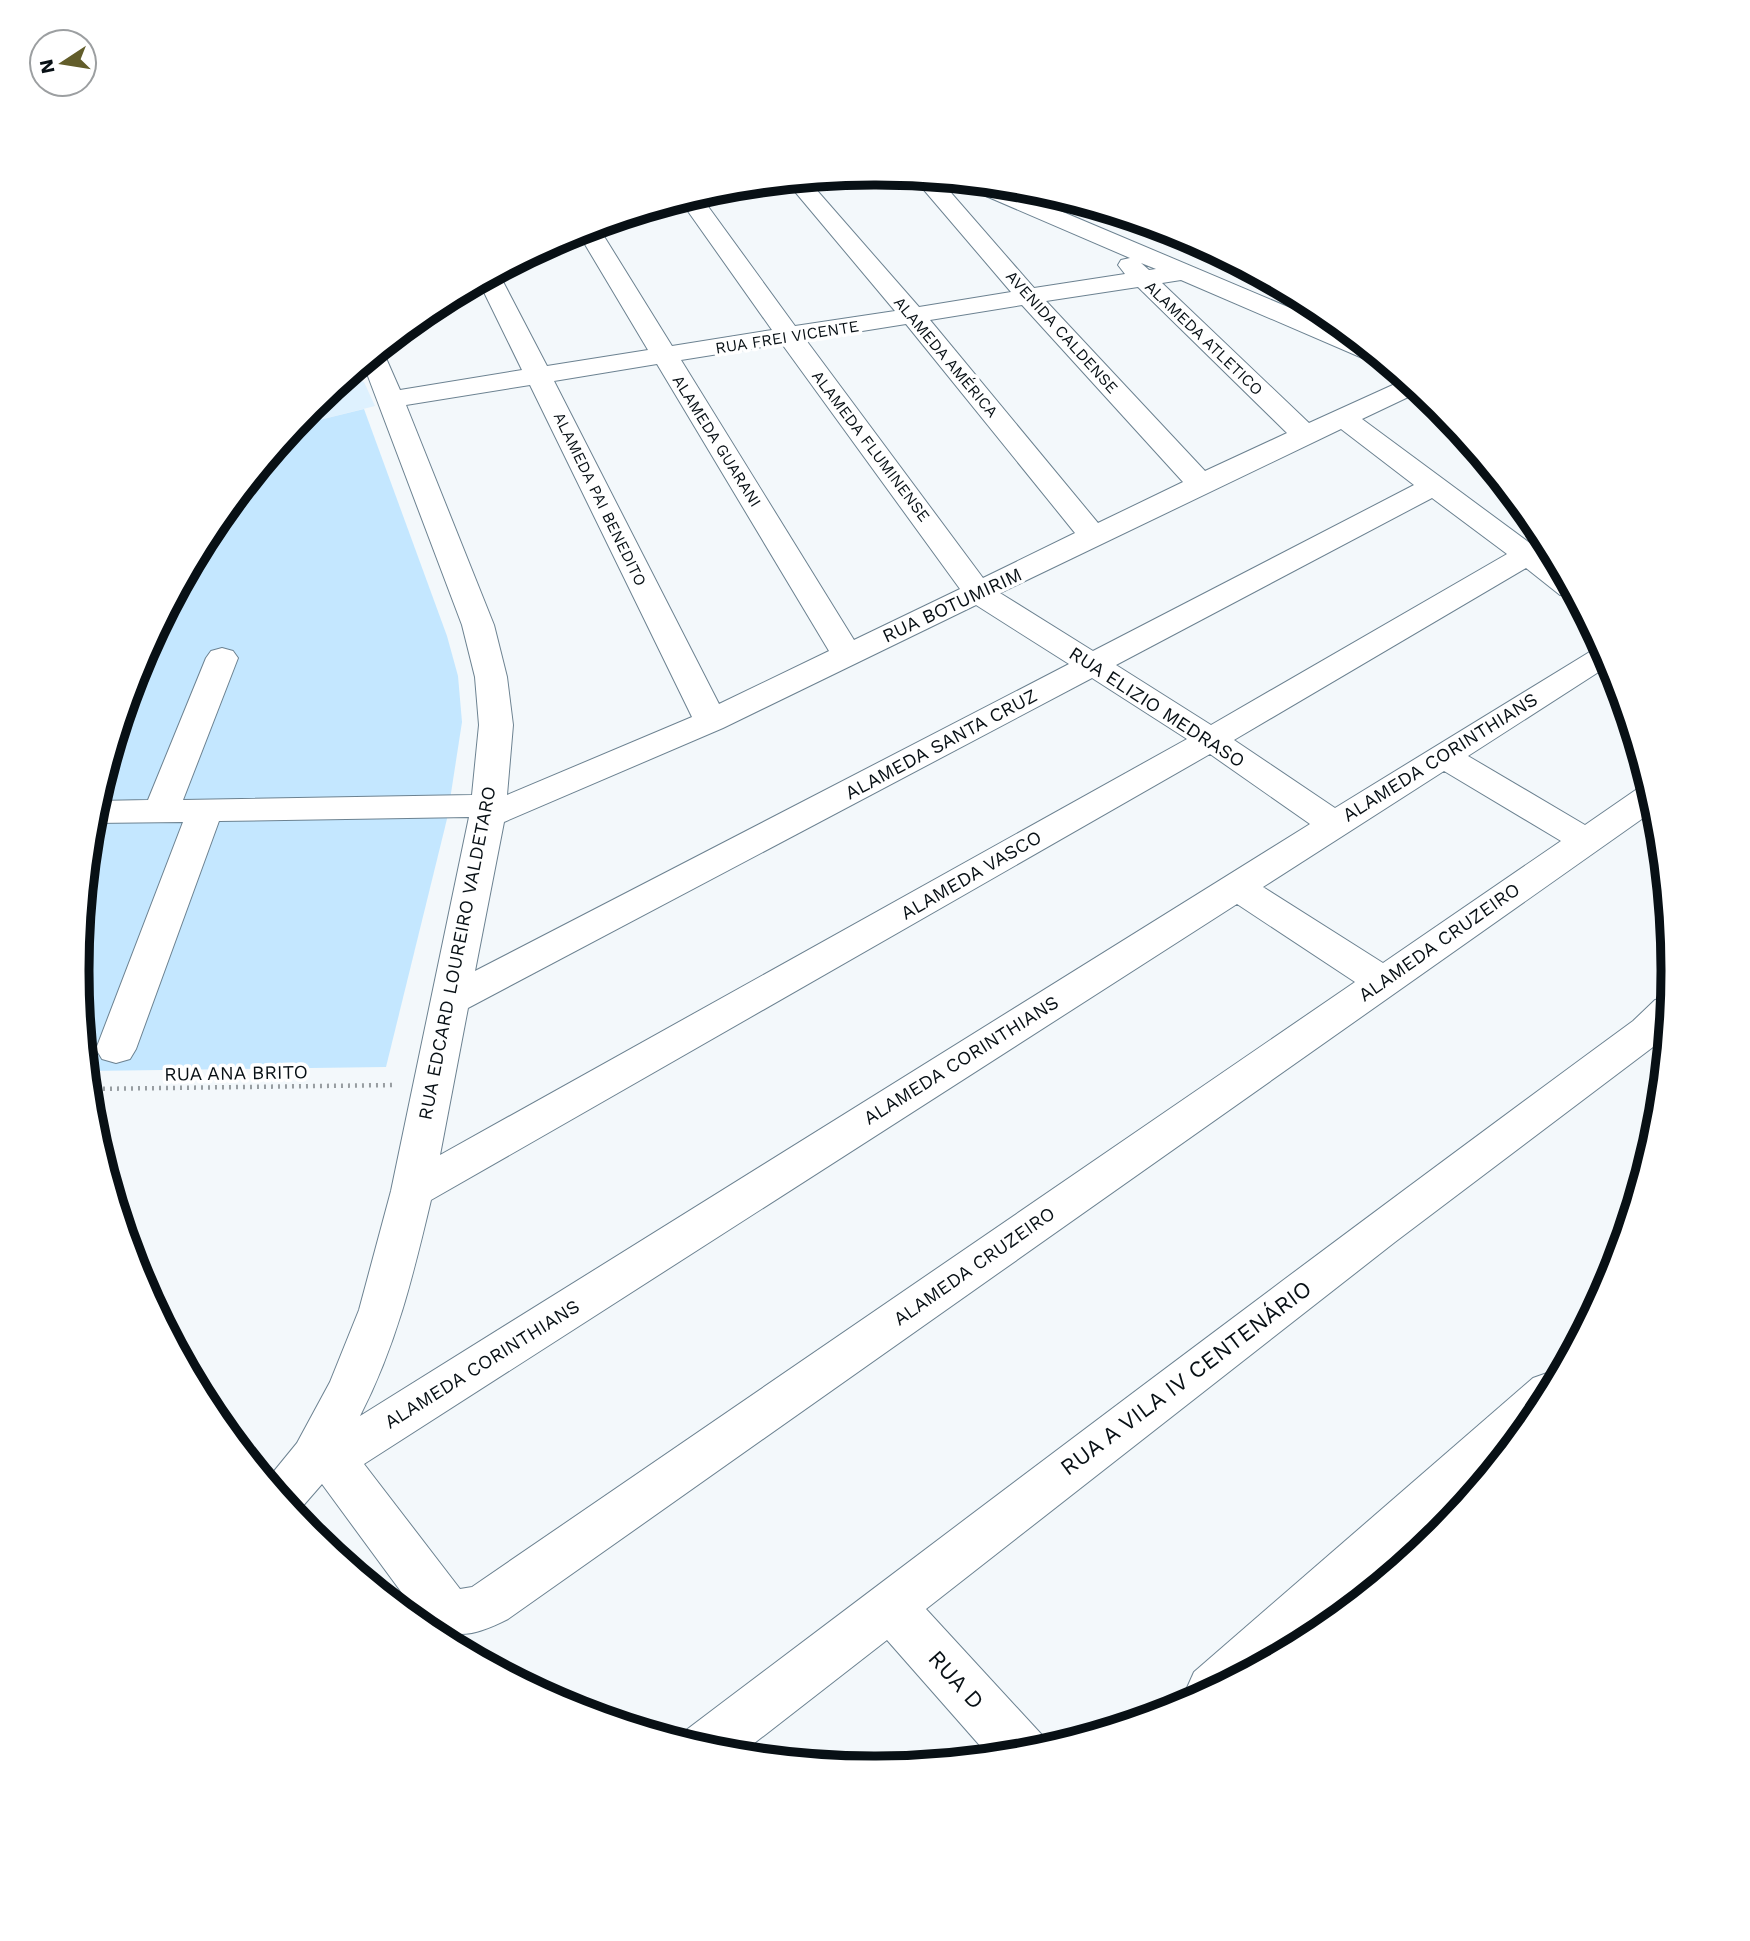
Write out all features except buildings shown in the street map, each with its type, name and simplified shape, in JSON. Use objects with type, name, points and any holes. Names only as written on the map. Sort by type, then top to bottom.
[{"type":"street","name":"AVENIDA CALDENSE","points":[[933,187],[1030,299],[1200,484]]},
{"type":"street","name":"ALAMEDA AMÉRICA","points":[[803,188],[914,317],[1094,537]]},
{"type":"street","points":[[1040,203],[1105,238],[1344,340]]},
{"type":"street","name":"ALAMEDA FLUMINENSE","points":[[697,206],[979,593]]},
{"type":"street","name":"ALAMEDA GUARANI","points":[[593,238],[848,654]]},
{"type":"street","name":"ALAMEDA ATLETICO","points":[[1105,238],[1306,436]]},
{"type":"street","name":"RUA FREI VICENTE","points":[[391,399],[1030,299],[1183,272]]},
{"type":"street","name":"ALAMEDA PAI BENEDITO","points":[[493,284],[711,722]]},
{"type":"street","name":"RUA EDCARD LOUREIRO VALDETARO","points":[[288,1493],[323,1459],[382,1310],[412,1191],[487,811],[496,725],[491,677],[474,614],[377,364]]},
{"type":"street","name":"RUA BOTUMIRIM","points":[[487,811],[711,722],[1200,484],[1403,390]]},
{"type":"street","points":[[1343,418],[1552,573]]},
{"type":"street","name":"ALAMEDA SANTA CRUZ","points":[[449,1001],[1434,486]]},
{"type":"street","name":"ALAMEDA VASCO","points":[[412,1191],[1211,739],[1527,555]]},
{"type":"street","name":"RUA ELIZIO MEDRASO","points":[[979,593],[1211,739],[1334,824]]},
{"type":"street","points":[[161,811],[222,658]]},
{"type":"street","name":"ALAMEDA CORINTHIANS","points":[[323,1459],[1596,659]]},
{"type":"street","points":[[1442,755],[1586,841]]},
{"type":"street","name":"ALAMEDA CRUZEIRO","points":[[323,1459],[445,1610],[455,1613],[470,1612],[491,1603],[1642,801]]},
{"type":"street","points":[[116,1049],[205,810]]},
{"type":"street","points":[[105,812],[487,811]]},
{"type":"street","points":[[1235,886],[1382,981]]},
{"type":"street","name":"RUA A VILA IV CENTENÁRIO","points":[[716,1740],[1369,1238],[1658,1030]]},
{"type":"street","points":[[1241,1666],[1519,1419]]},
{"type":"street","name":"RUA D","points":[[889,1605],[1014,1744]]},
{"type":"path","name":"RUA ANA BRITO","points":[[98,1089],[383,1086]]},
{"type":"shaded area","points":[[357,380],[364,382],[375,406],[313,422]]},
{"type":"shaded area","points":[[364,409],[447,636],[458,676],[462,722],[447,819],[386,1067],[96,1071],[89,970],[96,868],[104,817],[131,718],[170,623],[195,578],[252,492],[313,422]]}]
